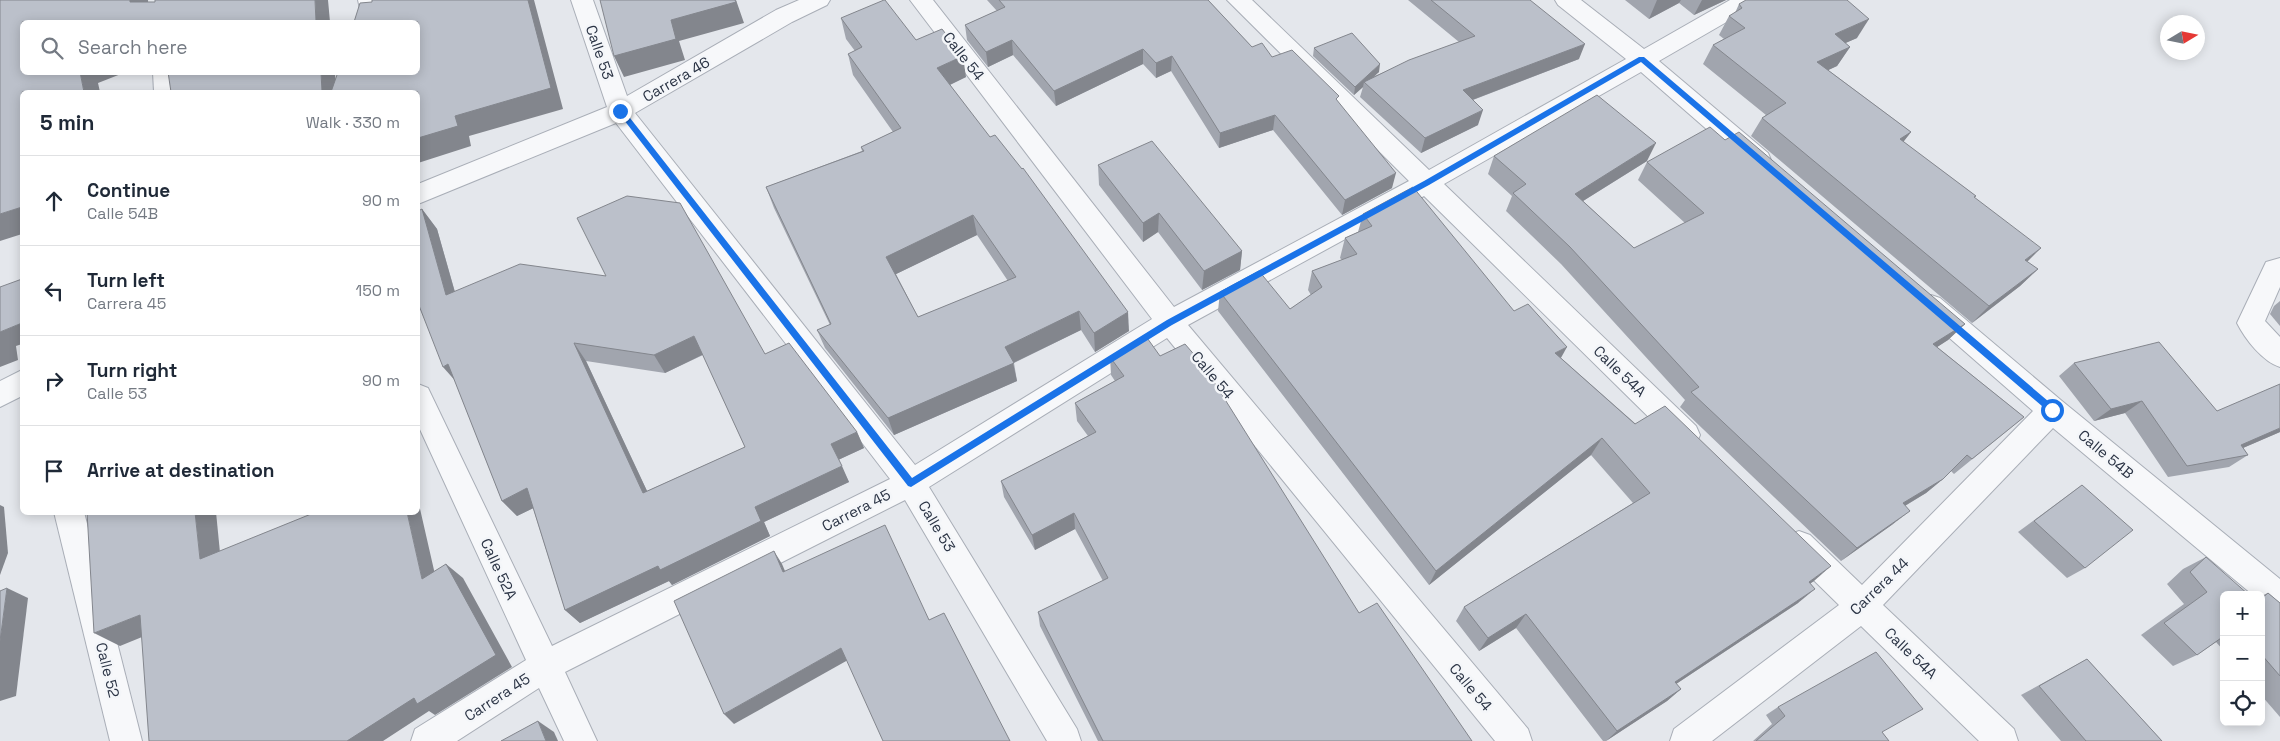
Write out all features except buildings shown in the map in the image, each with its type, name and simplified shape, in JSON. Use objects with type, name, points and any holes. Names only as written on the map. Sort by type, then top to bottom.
[{"type":"street","points":[[369,0],[374,20]]},
{"type":"street","name":"Calle 53","points":[[582,0],[620,111],[911,483],[1065,741]]},
{"type":"street","name":"Carrera 46","points":[[420,193],[620,111],[781,8],[819,0]]},
{"type":"street","name":"Calle 54","points":[[921,0],[1170,322],[1516,741]]},
{"type":"street","name":"Calle 54A","points":[[1238,0],[1705,453]]},
{"type":"street","points":[[1566,0],[1641,59],[1776,174]]},
{"type":"street","name":"Carrera 45","points":[[427,741],[545,666],[911,483],[1170,322],[1426,183],[1641,59],[1748,0]]},
{"type":"street","points":[[165,75],[166,90]]},
{"type":"street","points":[[2280,268],[2275,269],[2250,323],[2280,356]]},
{"type":"street","name":"Calle 54B","points":[[1910,288],[2052,410],[2280,598]]},
{"type":"street","points":[[0,395],[20,383]]},
{"type":"street","name":"Calle 52A","points":[[420,400],[581,741]]},
{"type":"street","name":"Carrera 44","points":[[1686,741],[1862,606],[2052,410]]},
{"type":"street","name":"Calle 52","points":[[70,515],[126,741]]},
{"type":"street","name":"Calle 54A","points":[[1783,529],[2002,741]]},
{"type":"route","points":[[620,111],[911,483],[1170,322],[1426,183],[1641,59],[2052,410]]}]
